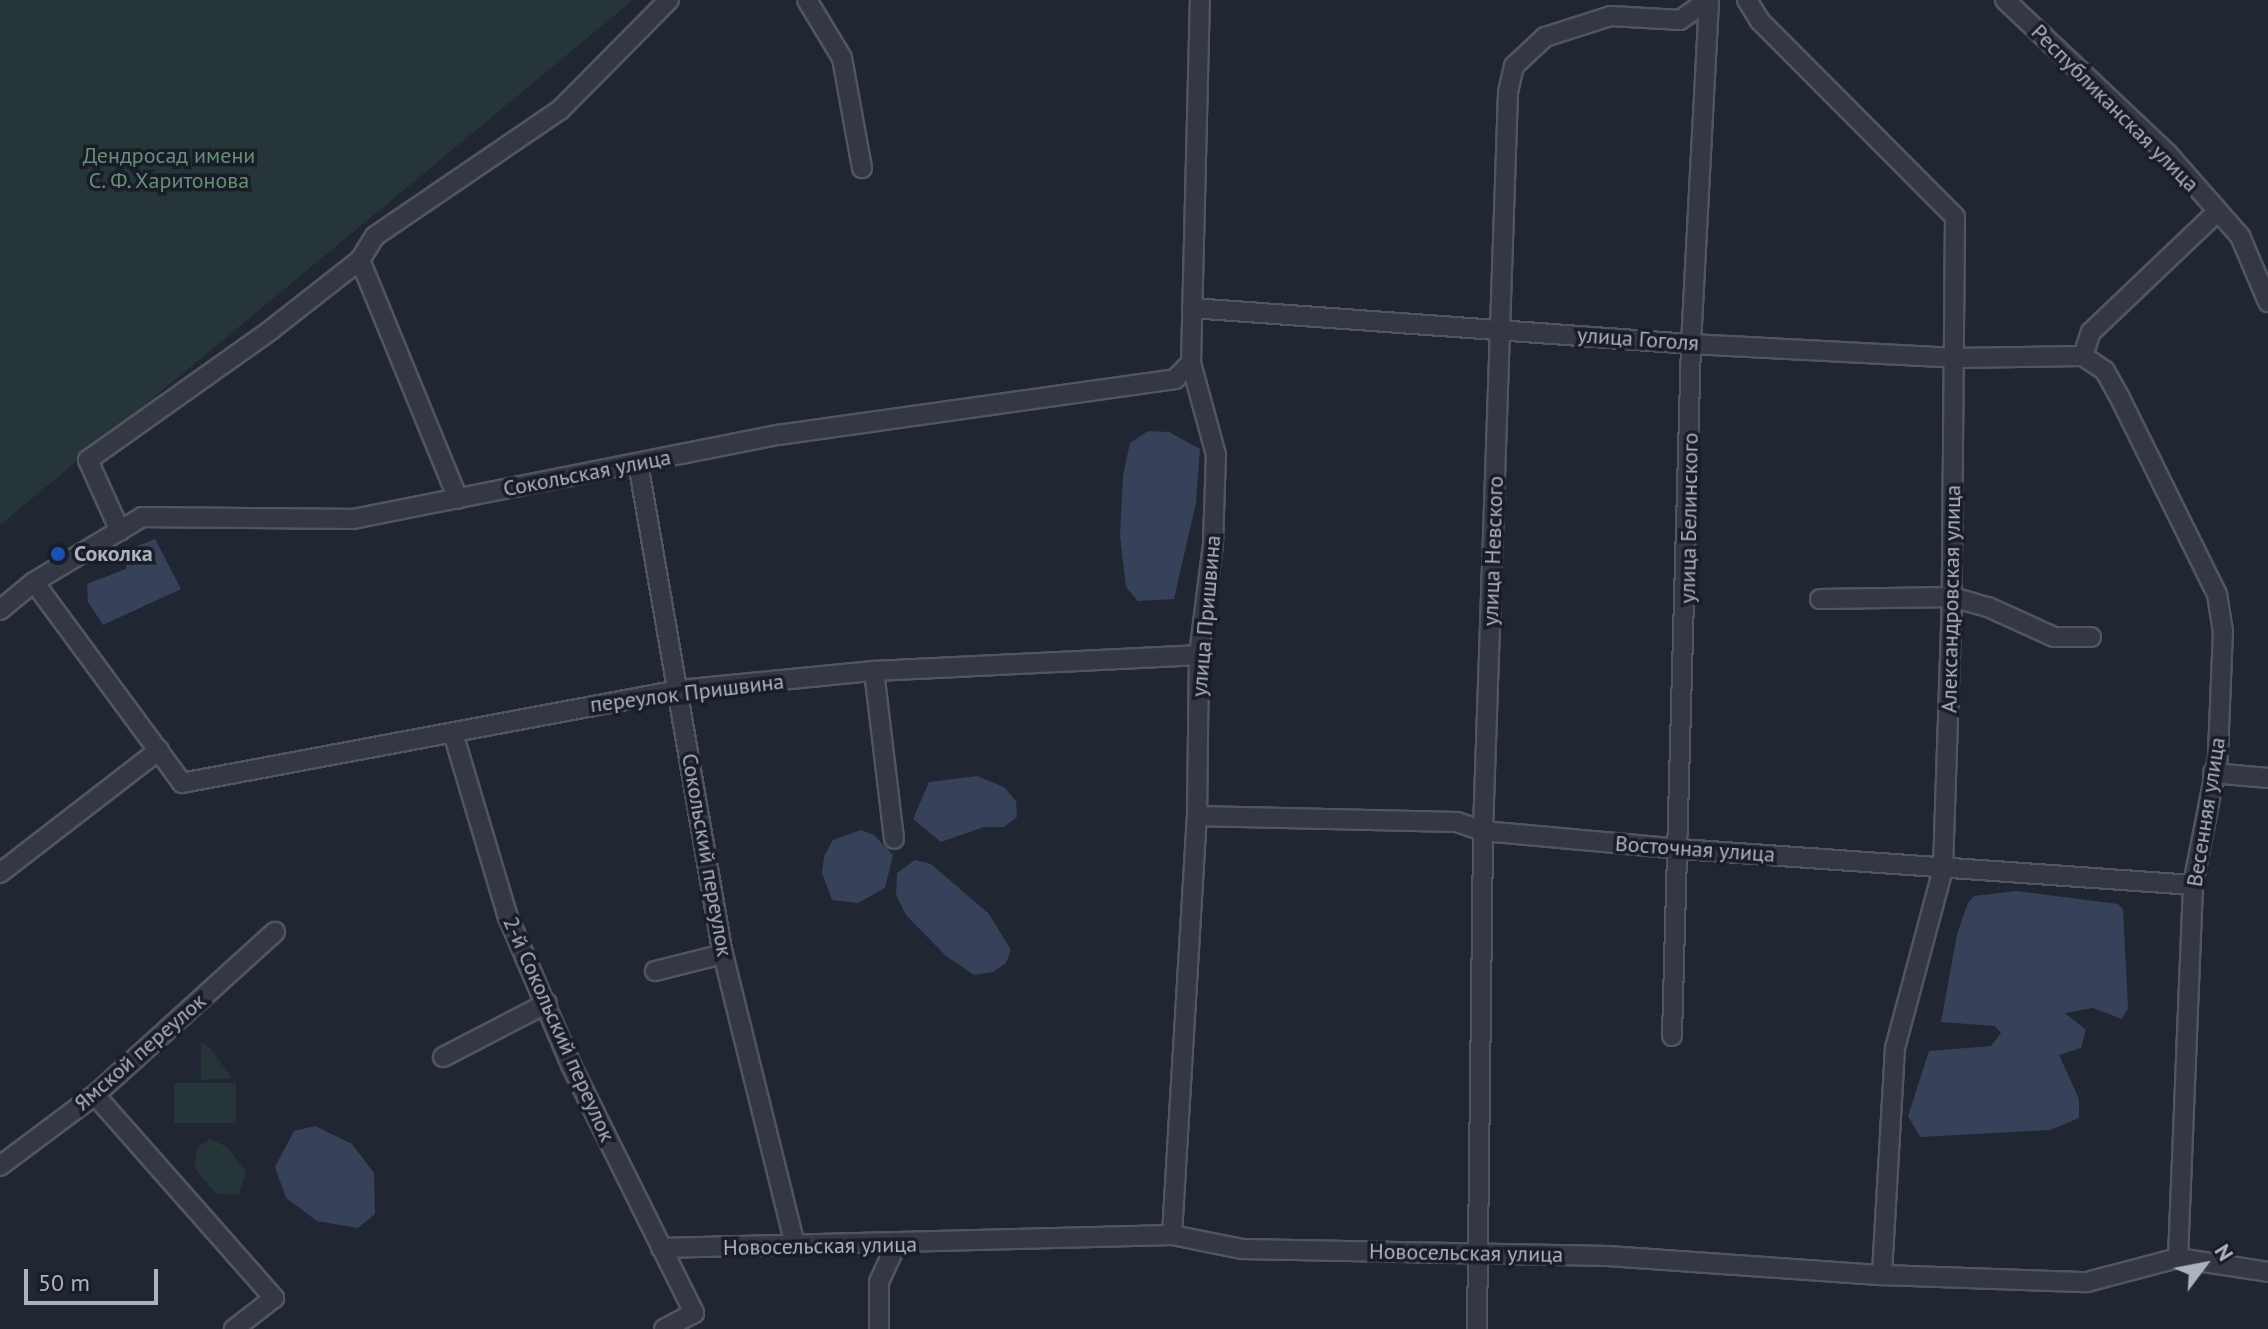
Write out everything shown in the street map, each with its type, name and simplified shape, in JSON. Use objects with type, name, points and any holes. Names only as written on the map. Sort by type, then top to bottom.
[{"type":"street","points":[[120,531],[88,460],[360,260],[375,236],[560,110],[669,0]]},
{"type":"street","points":[[807,0],[842,58],[862,168]]},
{"type":"street","name":"улица Пришвина","points":[[1172,1235],[1197,816],[1199,655],[1213,544],[1216,455],[1191,363],[1200,0]]},
{"type":"street","name":"улица Невского","points":[[1477,1329],[1483,831],[1508,92],[1514,66],[1528,49],[1564,29],[1611,16],[1680,20],[1709,0]]},
{"type":"street","name":"улица Белинского","points":[[1672,1036],[1681,849],[1691,344],[1709,0]]},
{"type":"street","name":"Александровская улица","points":[[1747,0],[1760,21],[1955,217],[1952,597],[1943,869],[1918,978],[1895,1048],[1882,1275]]},
{"type":"street","name":"Республиканская улица","points":[[2005,0],[2167,153],[2240,236],[2268,302]]},
{"type":"street","points":[[2083,356],[2091,332],[2218,211]]},
{"type":"street","points":[[360,260],[458,499]]},
{"type":"street","name":"улица Гоголя","points":[[1192,308],[1691,344],[1956,358],[2083,356]]},
{"type":"street","name":"Весенняя улица","points":[[2083,356],[2105,371],[2217,594],[2223,630],[2218,757],[2193,885],[2178,1258]]},
{"type":"street","name":"Сокольская улица","points":[[0,610],[34,582],[142,517],[353,519],[778,435],[1175,379],[1191,363]]},
{"type":"street","name":"Сокольский переулок","points":[[638,463],[723,954],[795,1244]]},
{"type":"street","points":[[0,873],[159,750],[34,582]]},
{"type":"street","points":[[1820,599],[1952,597],[1988,607],[2054,637],[2091,637]]},
{"type":"street","name":"переулок Пришвина","points":[[159,750],[182,783],[679,690],[874,671],[1199,655]]},
{"type":"street","points":[[874,671],[894,839]]},
{"type":"street","name":"2-й Сокольский переулок","points":[[453,733],[508,917],[694,1313],[664,1329]]},
{"type":"street","points":[[2213,773],[2268,778]]},
{"type":"street","name":"Восточная улица","points":[[1197,816],[1457,822],[1483,831],[1681,849],[2193,885]]},
{"type":"street","name":"Ямской переулок","points":[[0,1166],[95,1095],[275,932]]},
{"type":"street","points":[[655,971],[723,954]]},
{"type":"street","points":[[443,1057],[547,1003]]},
{"type":"street","points":[[95,1095],[274,1298],[234,1329]]},
{"type":"street","name":"Новосельская улица","points":[[661,1248],[896,1245],[1172,1235],[1242,1249],[1479,1253],[1882,1275],[2087,1282],[2178,1258],[2268,1272]]},
{"type":"street","points":[[879,1329],[879,1282],[896,1245]]},
{"type":"green space","name":"Дендросад имени С. Ф. Харитонова","points":[[0,0],[633,0],[0,525]]},
{"type":"green space","points":[[201,1042],[210,1048],[232,1078],[201,1080]]},
{"type":"green space","points":[[174,1083],[236,1083],[236,1123],[174,1123]]},
{"type":"green space","points":[[210,1139],[227,1147],[246,1171],[239,1195],[216,1194],[194,1167],[198,1147]]},
{"type":"water","points":[[1148,431],[1169,432],[1200,449],[1196,503],[1174,599],[1138,601],[1126,587],[1120,536],[1123,475],[1130,443]]},
{"type":"water","points":[[155,539],[181,589],[103,625],[88,602],[87,584],[126,569],[129,549]]},
{"type":"water","points":[[977,776],[1004,787],[1016,801],[1017,817],[1004,827],[984,827],[941,842],[913,819],[929,782]]},
{"type":"water","points":[[861,830],[874,835],[893,855],[885,888],[858,903],[832,900],[822,873],[824,856],[833,840]]},
{"type":"water","points":[[915,860],[931,864],[989,914],[1011,950],[1006,963],[993,972],[974,975],[946,956],[906,915],[896,895],[897,873]]},
{"type":"water","points":[[2016,891],[2118,904],[2123,909],[2128,1008],[2122,1019],[2093,1008],[2065,1013],[2086,1030],[2081,1048],[2059,1055],[2079,1099],[2079,1118],[2050,1130],[1920,1137],[1908,1116],[1929,1051],[1991,1046],[2001,1033],[1995,1026],[1941,1022],[1957,934],[1968,903],[1974,896]]},
{"type":"water","points":[[315,1126],[352,1144],[374,1173],[375,1214],[358,1228],[317,1221],[286,1198],[275,1167],[294,1131]]},
{"type":"place","name":"Соколка","points":[[58,554]]}]
